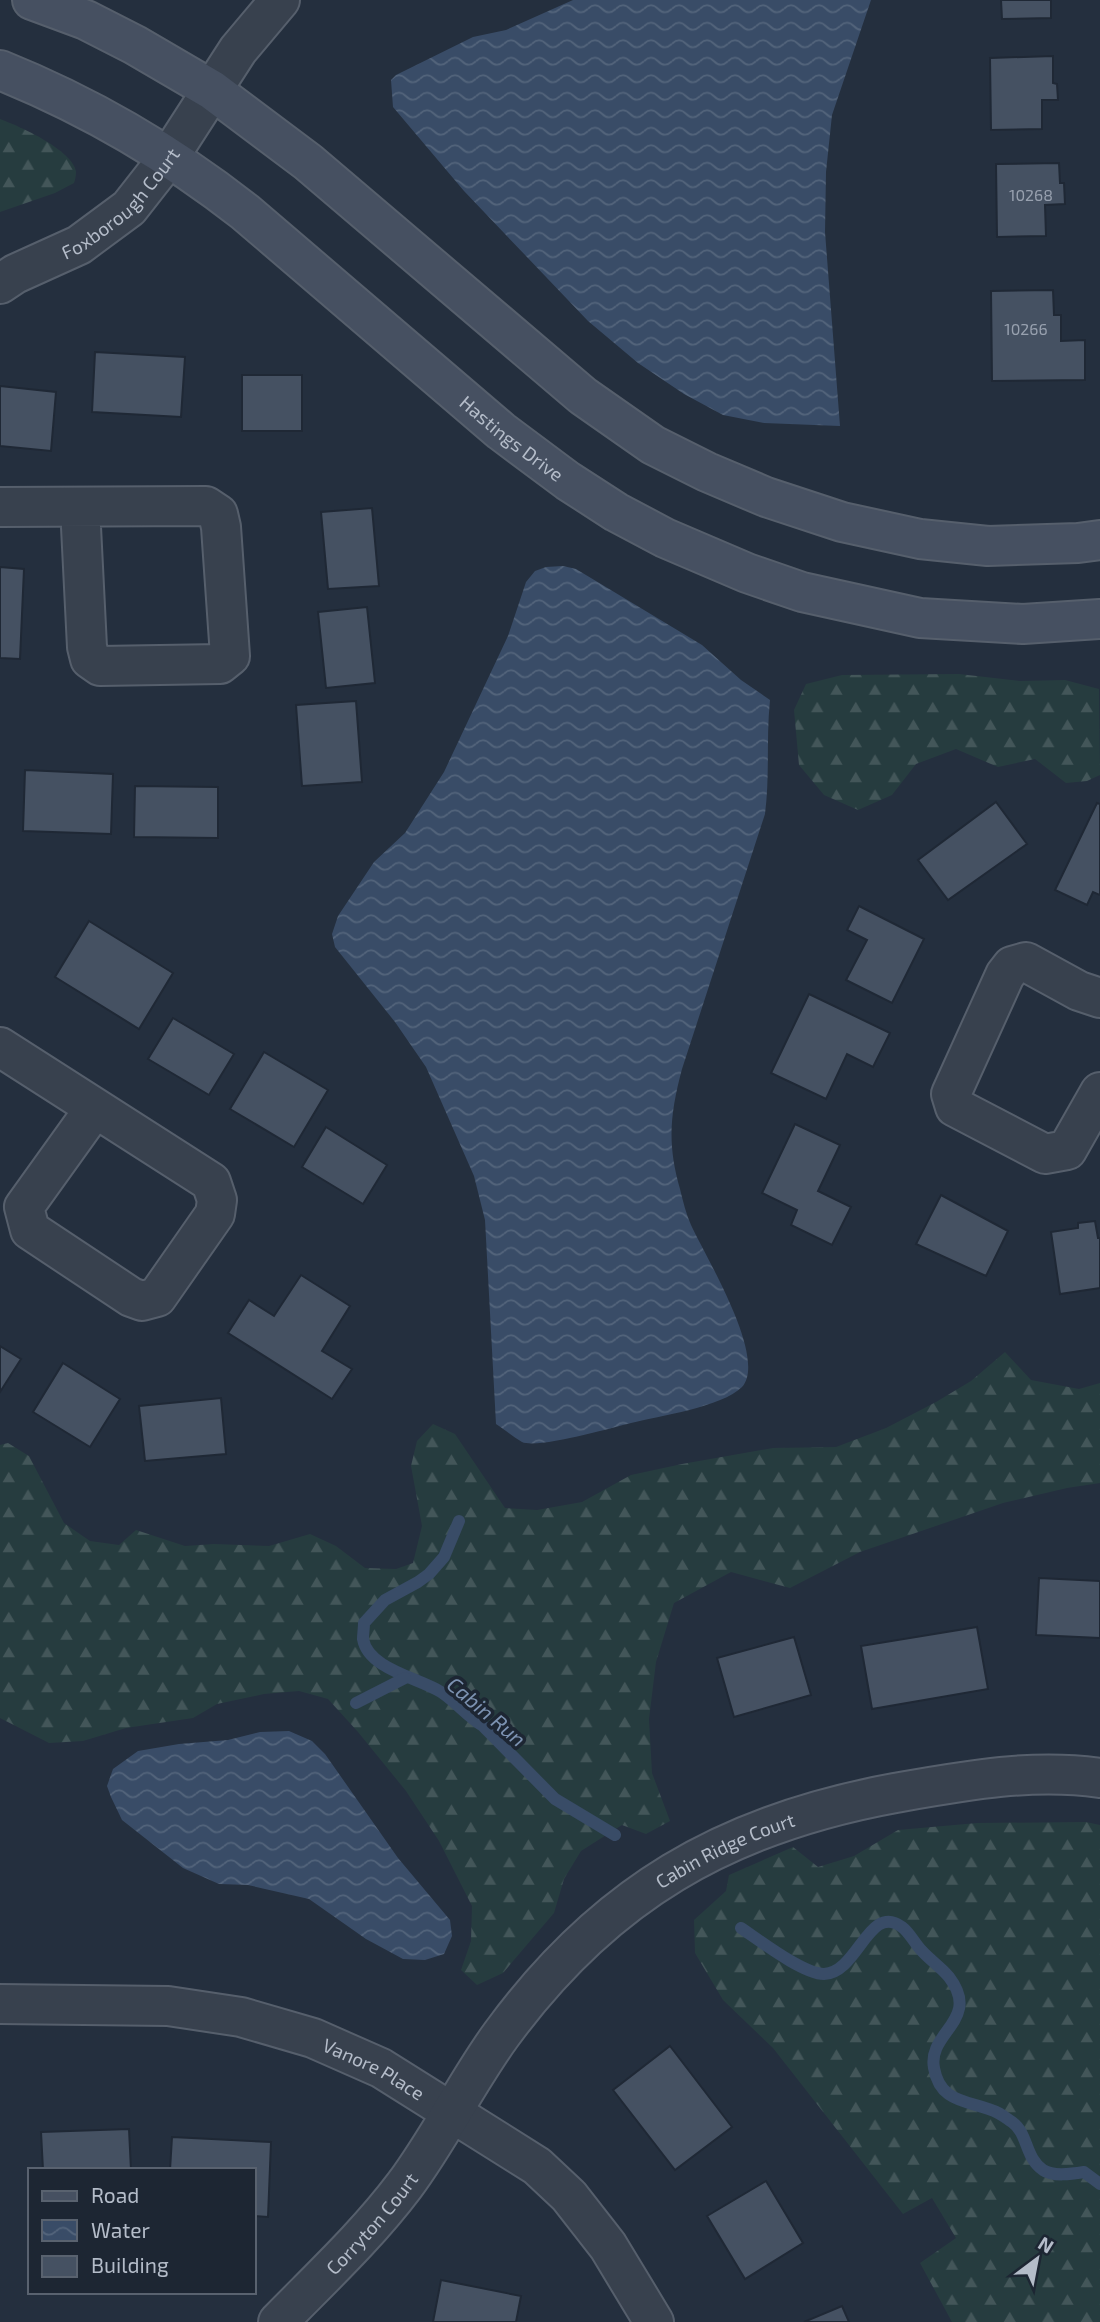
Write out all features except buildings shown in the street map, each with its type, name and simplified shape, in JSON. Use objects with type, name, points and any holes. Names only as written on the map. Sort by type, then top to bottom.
[{"type":"street","points":[[32,0],[86,20],[212,90],[308,162],[583,396],[653,445],[766,497],[842,522],[920,539],[988,545],[1100,540]]},
{"type":"street","name":"Foxborough Court","points":[[0,284],[15,274],[79,245],[129,208],[169,157],[238,50],[280,0]]},
{"type":"street","name":"Hastings Drive","points":[[0,70],[36,84],[169,157],[205,180],[501,431],[615,512],[665,538],[747,573],[802,592],[920,618],[1023,624],[1100,619]]},
{"type":"street","points":[[0,507],[206,506],[218,514],[221,527],[230,656],[220,664],[100,666],[90,659],[87,647],[80,507]]},
{"type":"street","points":[[1100,998],[1079,991],[1026,962],[1012,965],[951,1094],[955,1107],[1045,1154],[1067,1150],[1100,1092]]},
{"type":"street","points":[[0,1048],[95,1108],[211,1182],[217,1200],[215,1214],[157,1297],[142,1301],[131,1297],[30,1230],[24,1207],[95,1108]]},
{"type":"street","name":"Cabin Ridge Court","points":[[453,2112],[500,2037],[541,1985],[598,1926],[648,1887],[749,1833],[846,1802],[974,1779],[1068,1774],[1100,1779]]},
{"type":"street","name":"Vanore Place","points":[[0,2004],[168,2006],[241,2017],[313,2038],[381,2068],[537,2166],[569,2196],[608,2246],[654,2322]]},
{"type":"street","name":"Corryton Court","points":[[278,2322],[361,2236],[404,2186],[453,2112]]},
{"type":"green space","points":[[0,119],[44,140],[66,155],[76,172],[74,183],[55,193],[0,212]]},
{"type":"green space","points":[[959,674],[1020,681],[1065,680],[1099,689],[1100,775],[1087,781],[1066,783],[1035,759],[998,767],[956,749],[916,764],[892,795],[858,810],[824,795],[799,765],[794,710],[806,684],[842,675]]},
{"type":"green space","points":[[1005,1352],[1031,1380],[1079,1389],[1100,1383],[1100,1483],[1003,1503],[860,1552],[790,1588],[731,1572],[674,1603],[656,1662],[649,1719],[652,1773],[670,1821],[646,1834],[622,1825],[581,1851],[564,1879],[554,1913],[503,1973],[477,1985],[461,1970],[471,1941],[472,1906],[439,1841],[406,1791],[328,1699],[299,1691],[264,1694],[217,1704],[193,1718],[126,1728],[83,1741],[49,1743],[0,1718],[0,1445],[8,1443],[29,1456],[64,1523],[90,1541],[119,1545],[136,1530],[185,1546],[269,1546],[310,1534],[336,1546],[365,1568],[396,1569],[413,1563],[422,1526],[411,1466],[417,1441],[433,1424],[455,1434],[505,1508],[537,1510],[582,1502],[631,1475],[682,1464],[773,1448],[836,1447],[886,1428],[936,1402],[971,1381]]},
{"type":"green space","points":[[1086,1822],[1100,1825],[1100,2322],[952,2322],[920,2263],[956,2238],[932,2198],[903,2214],[773,2048],[723,2000],[695,1953],[694,1920],[726,1891],[729,1875],[793,1847],[818,1867],[854,1856],[898,1830],[977,1823]]},
{"type":"water","points":[[573,0],[871,0],[832,115],[826,172],[825,232],[840,426],[764,423],[723,415],[684,394],[638,363],[588,321],[464,191],[393,107],[391,80],[396,75],[473,37],[506,30]]},
{"type":"water","points":[[563,566],[576,569],[702,645],[741,680],[770,700],[765,814],[682,1069],[672,1129],[673,1158],[686,1212],[732,1307],[747,1354],[748,1373],[742,1387],[733,1394],[690,1410],[575,1437],[530,1443],[522,1442],[496,1424],[485,1220],[474,1176],[426,1067],[395,1022],[335,947],[332,934],[338,916],[374,862],[405,833],[444,772],[508,636],[526,582],[535,571]]},
{"type":"water","points":[[289,1731],[312,1741],[325,1754],[398,1858],[450,1920],[452,1936],[444,1954],[425,1960],[403,1959],[366,1939],[309,1899],[248,1885],[219,1884],[183,1868],[122,1820],[107,1786],[113,1769],[138,1751],[228,1740],[260,1732]]},
{"type":"waterway","name":"Cabin Run","points":[[459,1521],[444,1557],[429,1574],[385,1600],[364,1623],[363,1639],[367,1649],[374,1658],[396,1672],[441,1692],[483,1726],[555,1799],[615,1835]]},
{"type":"waterway","points":[[356,1703],[405,1678]]},
{"type":"waterway","name":"Cabin Run","points":[[741,1928],[793,1963],[824,1974],[836,1971],[846,1963],[881,1924],[891,1922],[902,1927],[943,1970],[958,1992],[960,2004],[957,2015],[934,2056],[934,2068],[942,2088],[956,2098],[996,2112],[1012,2122],[1021,2132],[1033,2159],[1043,2170],[1057,2174],[1084,2172],[1100,2184]]}]
